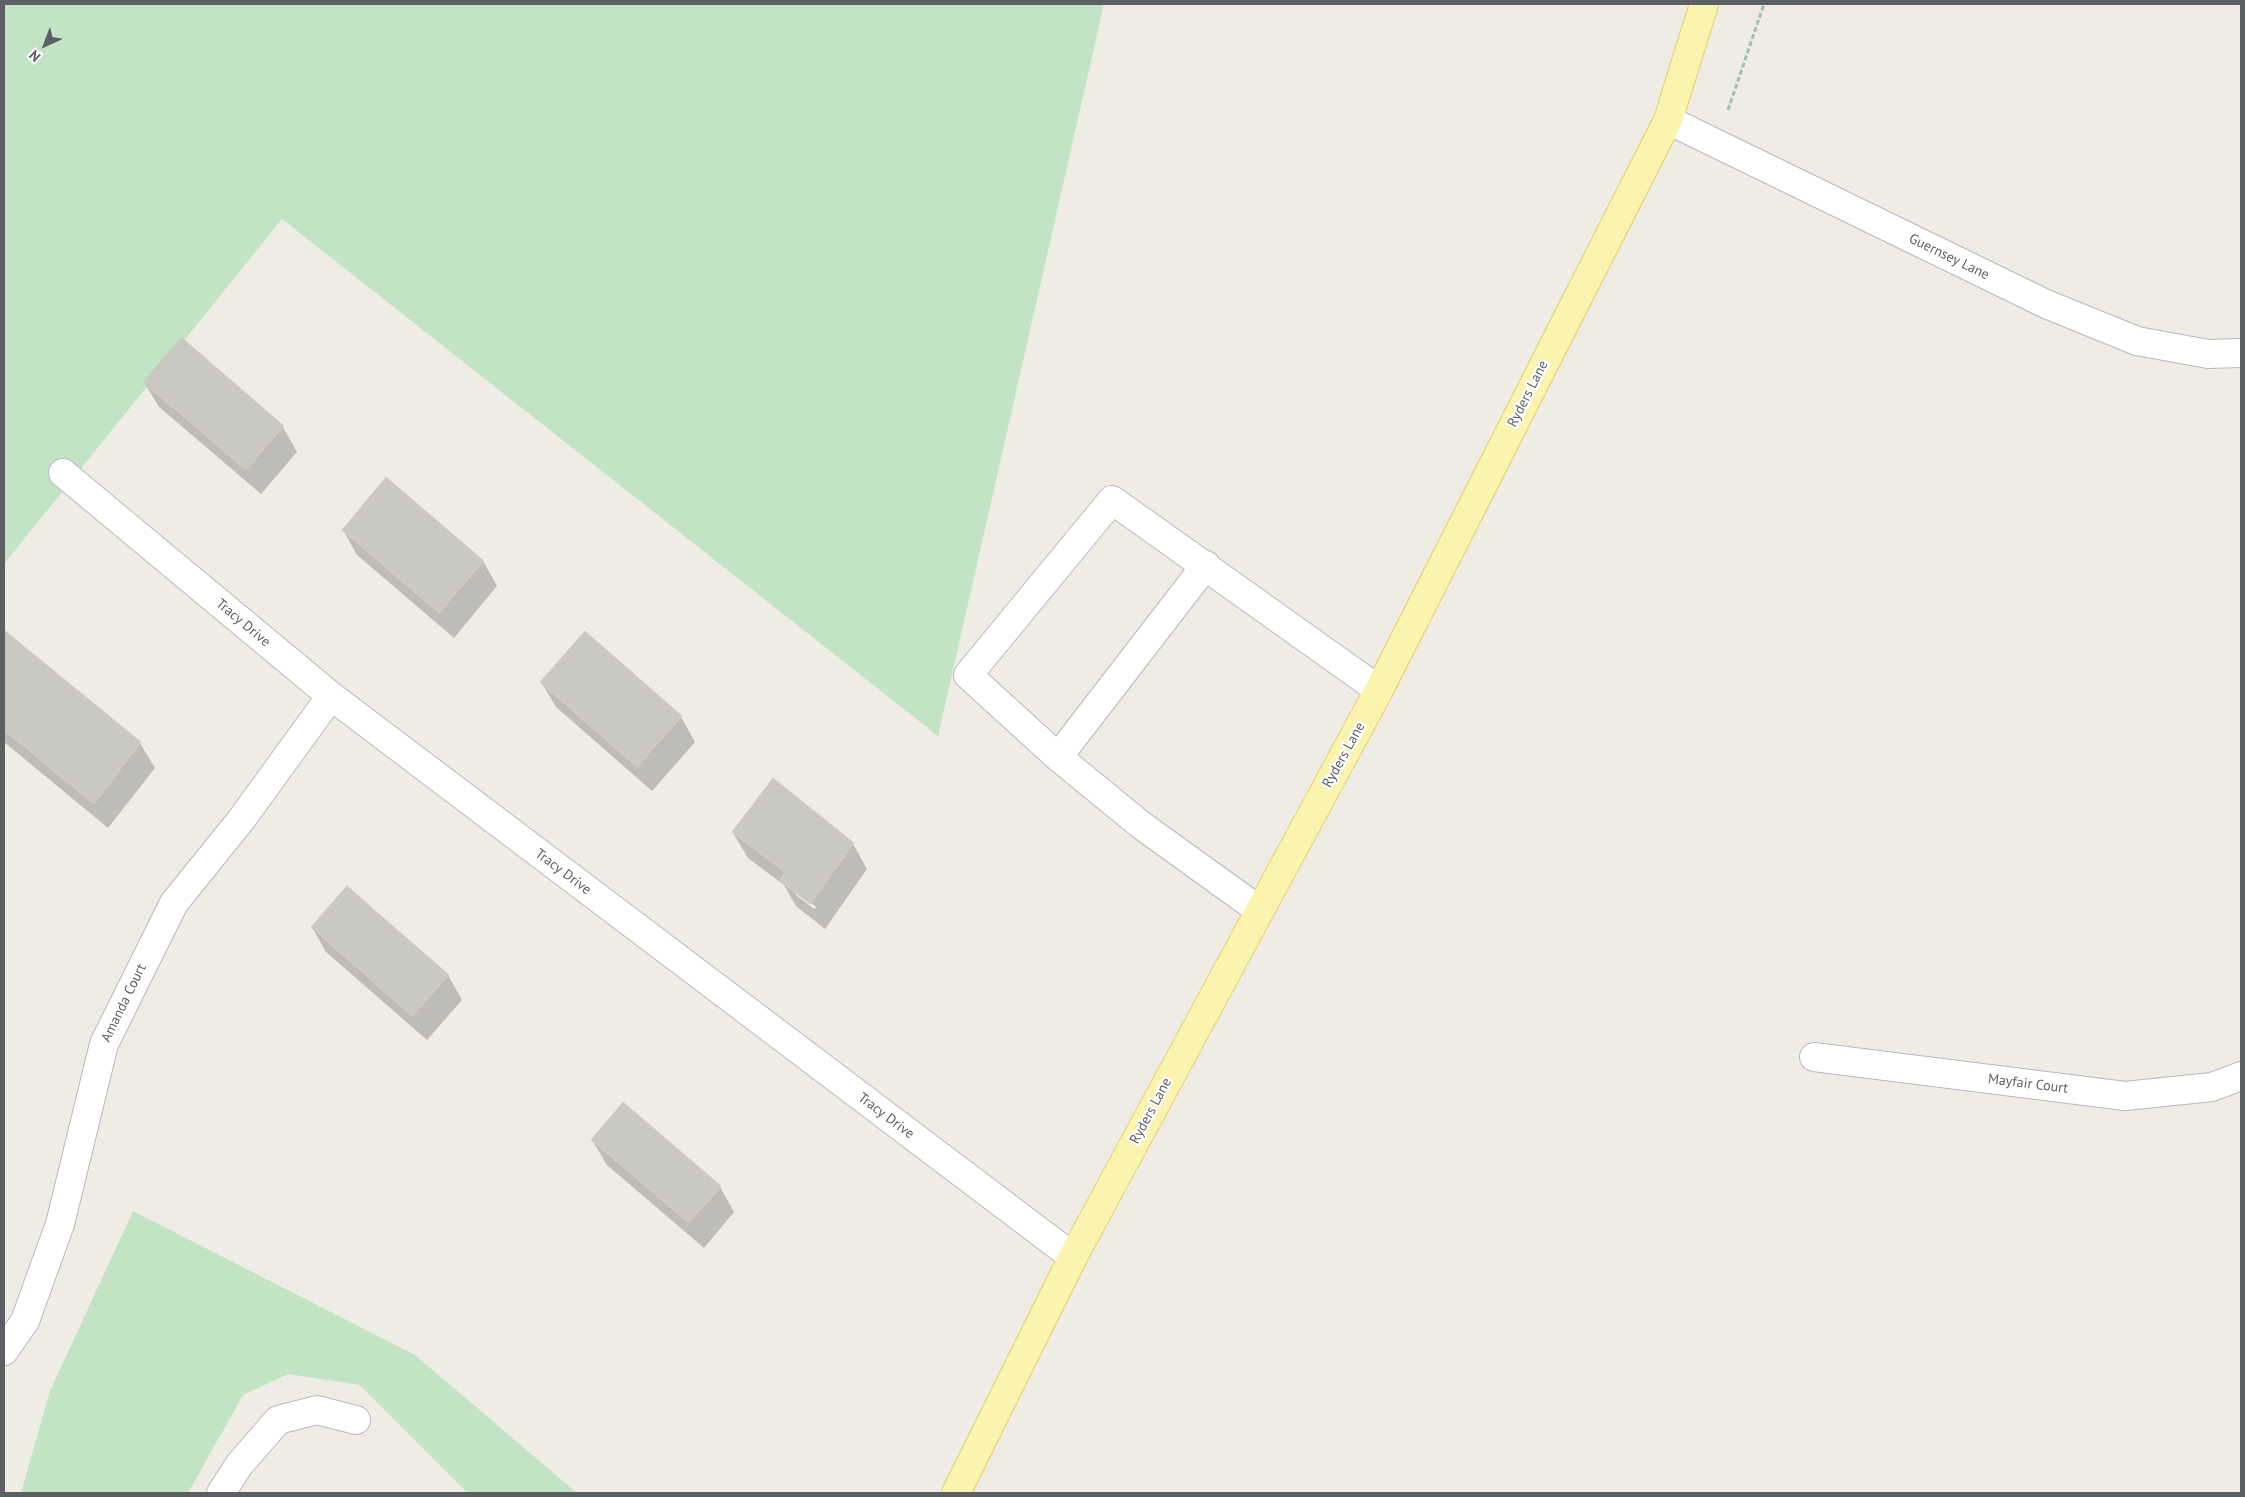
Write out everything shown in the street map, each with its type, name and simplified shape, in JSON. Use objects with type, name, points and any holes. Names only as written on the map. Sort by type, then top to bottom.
[{"type":"main road","name":"Ryders Lane","points":[[956,1493],[1073,1257],[1379,690],[1668,120],[1704,4]]},
{"type":"street","name":"Guernsey Lane","points":[[1668,120],[2046,304],[2128,338],[2208,354],[2241,353]]},
{"type":"street","name":"Tracy Drive","points":[[63,473],[331,696],[1073,1257]]},
{"type":"street","points":[[1259,910],[1141,825],[1058,757],[968,675],[1112,500],[1206,565],[1379,690]]},
{"type":"street","points":[[1058,757],[1206,565]]},
{"type":"street","name":"Amanda Court","points":[[4,1350],[25,1321],[60,1224],[104,1044],[174,903],[241,820],[331,696]]},
{"type":"street","name":"Mayfair Court","points":[[1814,1057],[2125,1096],[2212,1087],[2241,1076]]},
{"type":"street","points":[[221,1493],[239,1465],[278,1420],[317,1410],[356,1420]]},
{"type":"path","points":[[1728,112],[1764,4]]},
{"type":"green space","points":[[4,4],[1104,4],[938,736],[282,219],[4,564]]},
{"type":"green space","points":[[133,1211],[415,1355],[577,1493],[468,1493],[360,1385],[288,1374],[243,1395],[188,1493],[21,1493],[50,1391]]},
{"type":"building","points":[[181,337],[284,426],[246,470],[143,382]]},
{"type":"building","points":[[386,477],[484,561],[439,613],[342,530]]},
{"type":"building","points":[[4,630],[141,742],[94,804],[4,730]]},
{"type":"building","points":[[585,631],[682,716],[637,767],[540,682]]},
{"type":"building","points":[[773,778],[854,843],[810,904],[780,881],[785,872],[732,832]]},
{"type":"building","points":[[347,886],[449,975],[412,1016],[311,927]]},
{"type":"building","points":[[623,1102],[721,1186],[689,1223],[591,1140]]}]
